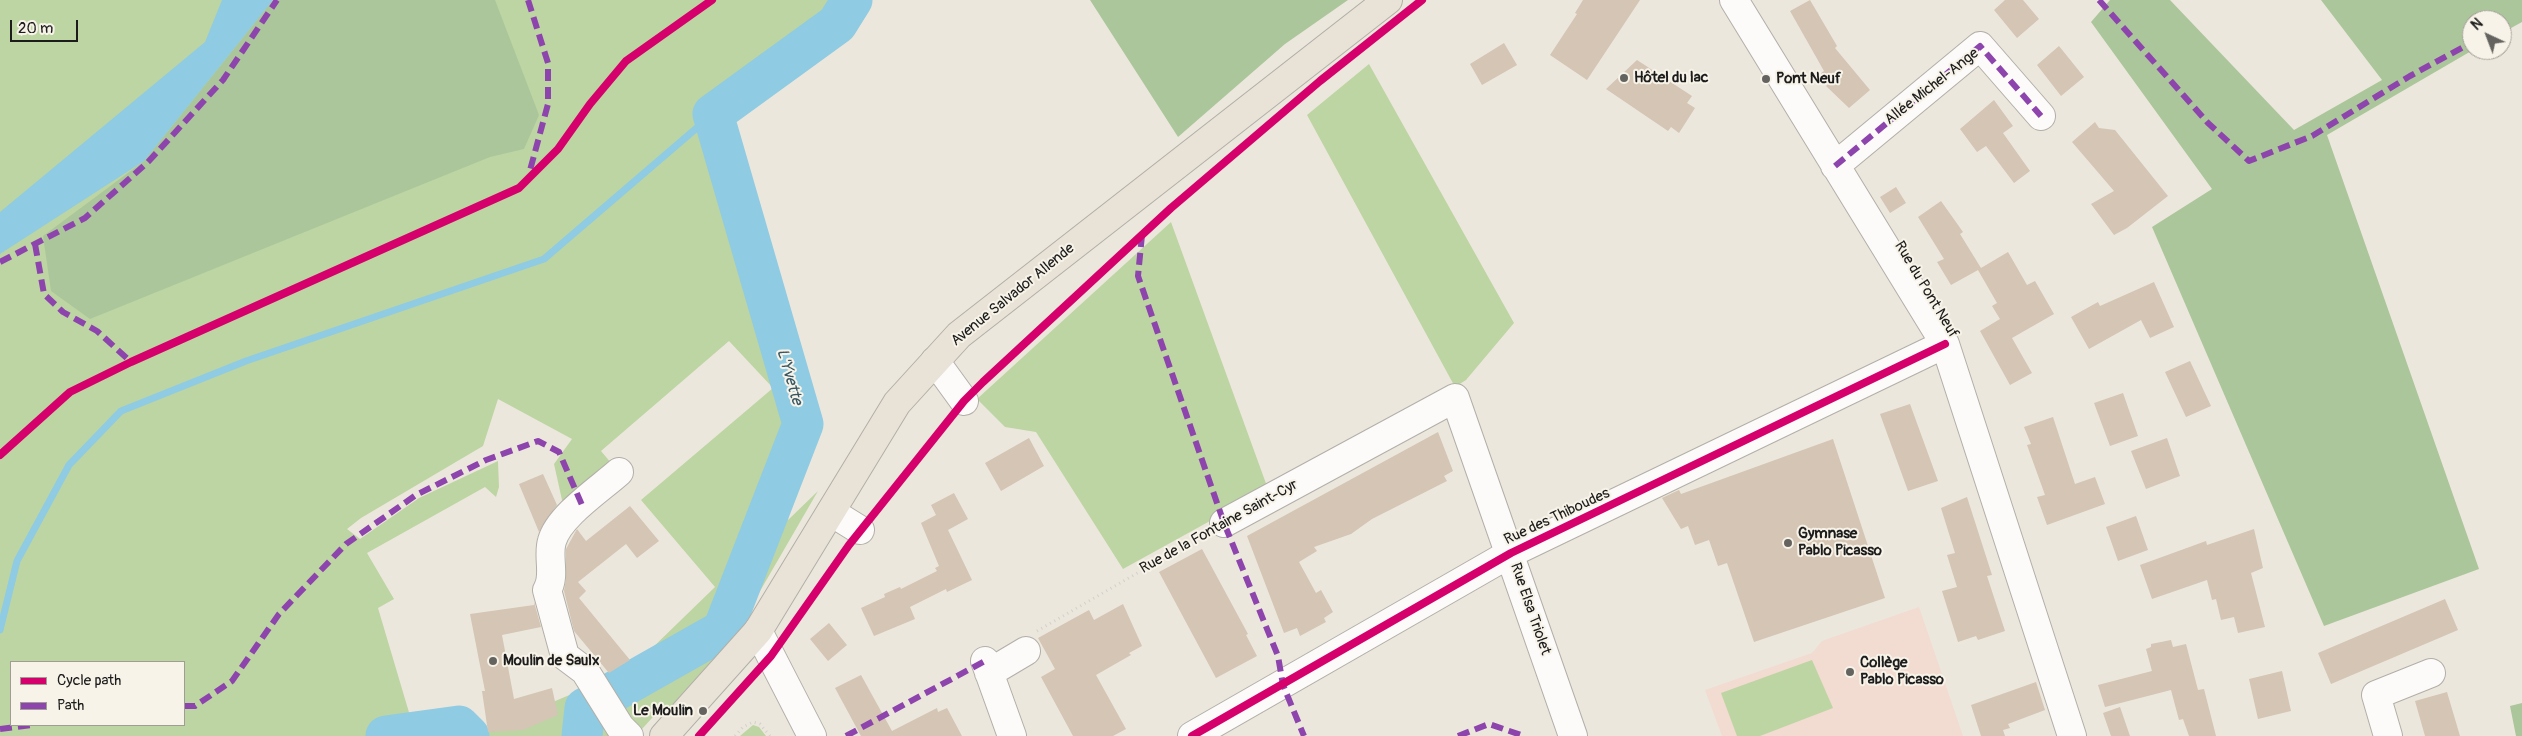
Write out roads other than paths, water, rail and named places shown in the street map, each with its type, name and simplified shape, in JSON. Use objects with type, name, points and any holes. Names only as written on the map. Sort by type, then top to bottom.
[{"type":"main road","name":"Avenue Salvador Allende","points":[[664,736],[758,631],[898,403],[959,335],[1388,0]]},
{"type":"street","name":"Rue du Pont Neuf","points":[[1734,0],[1945,344],[2072,736]]},
{"type":"street","name":"Allée Michel-Ange","points":[[1835,166],[1980,46],[2041,116]]},
{"type":"street","name":"Rue des Thiboudes","points":[[1192,736],[1511,553],[1945,344]]},
{"type":"street","points":[[935,361],[964,401]]},
{"type":"street","name":"Rue Elsa Triolet","points":[[1455,398],[1574,736]]},
{"type":"street","name":"Rue de la Fontaine Saint-Cyr","points":[[1224,523],[1455,398]]},
{"type":"street","points":[[619,472],[559,525],[551,542],[551,584],[547,590],[565,656],[585,671],[629,736]]},
{"type":"street","points":[[831,512],[860,530]]},
{"type":"street","points":[[758,631],[812,736]]},
{"type":"street","points":[[1012,736],[987,667],[1031,641]]},
{"type":"street","points":[[2388,736],[2376,695],[2431,673]]},
{"type":"water","points":[[222,0],[273,0],[144,161],[0,254],[0,212],[205,42]]},
{"type":"waterway","name":"L'Yvette","points":[[582,736],[585,708],[723,630],[803,424],[713,114],[837,24],[852,0]]},
{"type":"waterway","points":[[0,630],[17,561],[69,465],[121,411],[246,361],[544,259],[713,114]]},
{"type":"waterway","name":"L'Yvette","points":[[386,736],[459,726],[469,736]]},
{"type":"place","name":"Hôtel du lac","points":[[1624,78]]},
{"type":"place","name":"Pont Neuf","points":[[1766,79]]},
{"type":"place","name":"Gymnase Pablo Picasso","points":[[1788,543]]},
{"type":"place","name":"Moulin de Saulx","points":[[493,661]]},
{"type":"place","name":"Collège Pablo Picasso","points":[[1850,672]]},
{"type":"place","name":"Le Moulin","points":[[703,711]]}]
